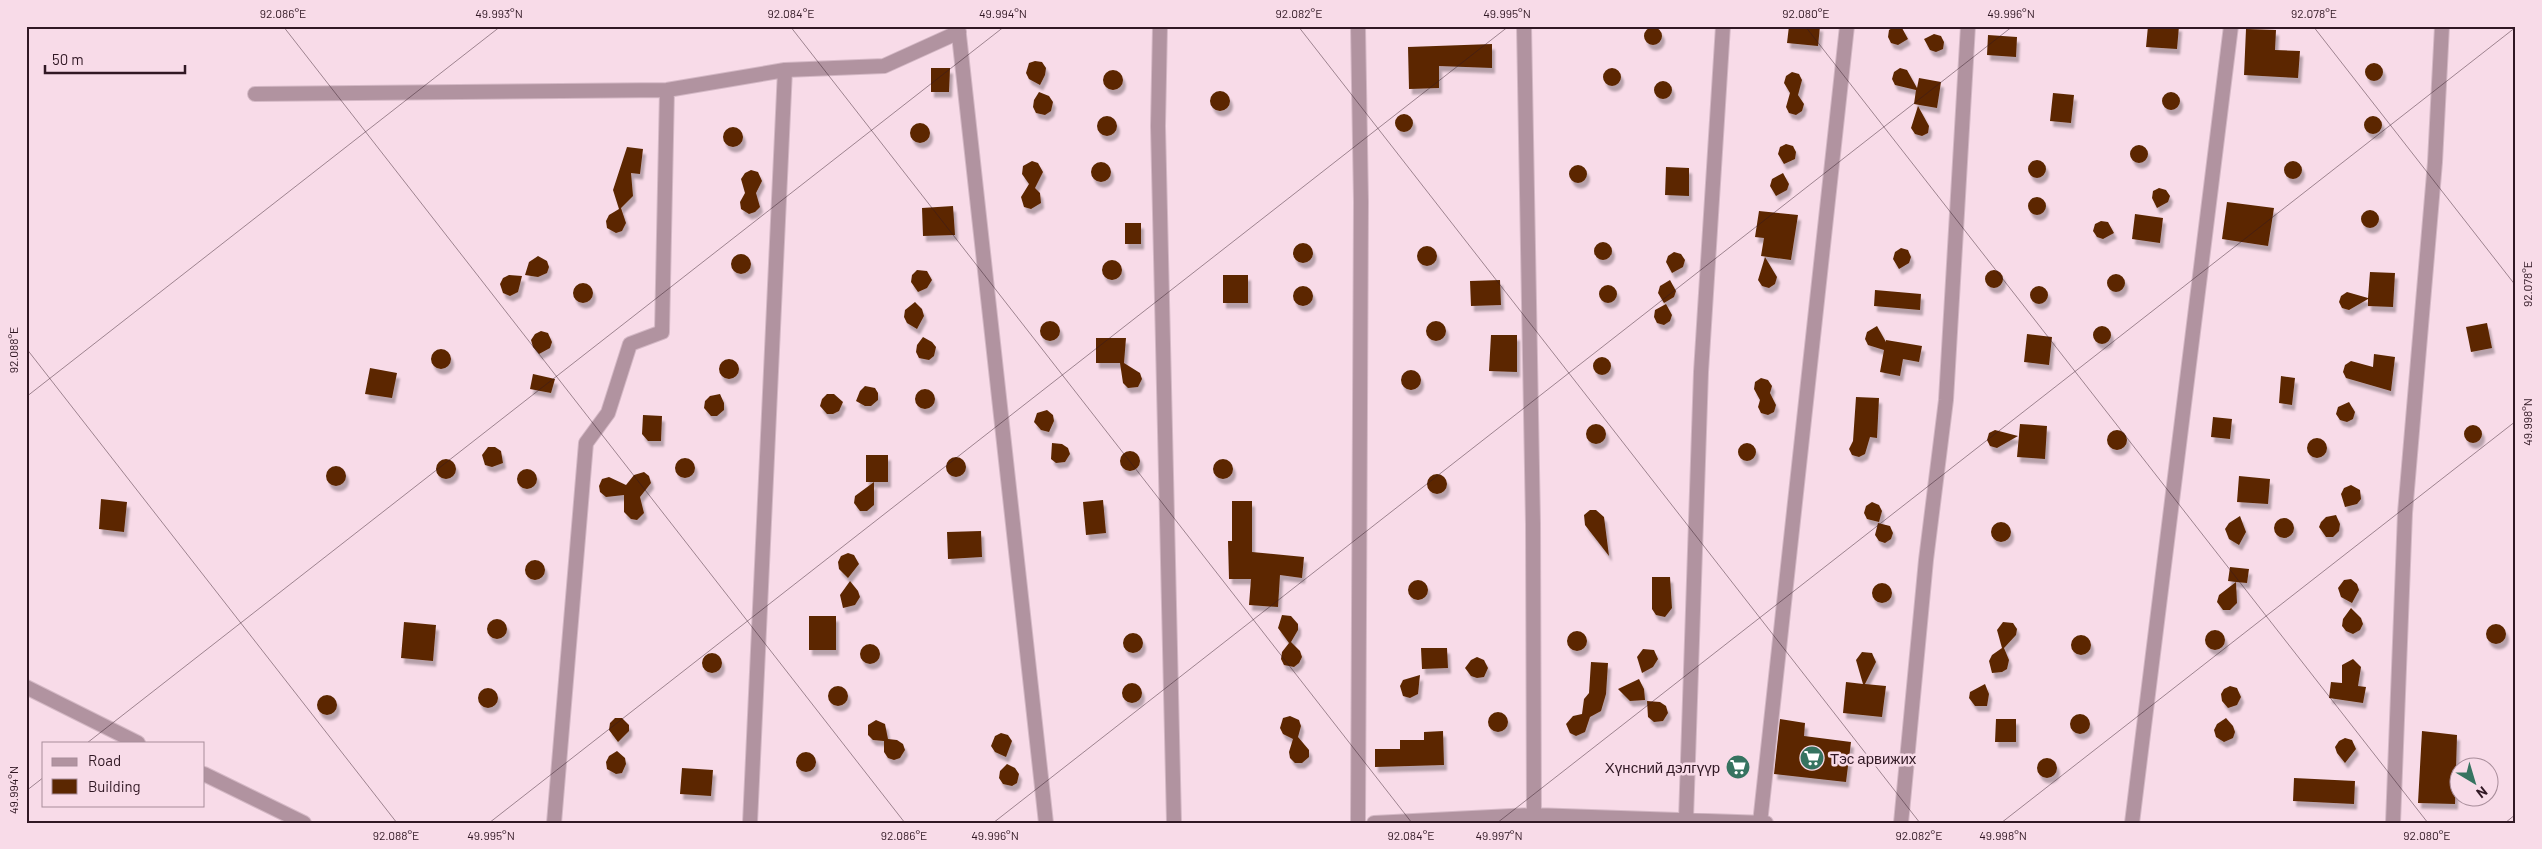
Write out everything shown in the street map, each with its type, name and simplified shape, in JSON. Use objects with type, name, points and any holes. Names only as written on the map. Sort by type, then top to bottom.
[{"type":"street","points":[[1160,26],[1158,126],[1174,823]]},
{"type":"street","points":[[1358,26],[1361,202],[1358,823]]},
{"type":"street","points":[[1524,26],[1533,524],[1534,819]]},
{"type":"street","points":[[1686,819],[1701,372],[1723,26]]},
{"type":"street","points":[[1760,822],[1847,26]]},
{"type":"street","points":[[1901,823],[1926,560],[1946,400],[1968,26]]},
{"type":"street","points":[[2132,823],[2232,26]]},
{"type":"street","points":[[2393,823],[2405,513],[2435,162],[2442,26]]},
{"type":"street","points":[[255,94],[666,90],[785,70],[884,66],[958,29],[1046,823]]},
{"type":"street","points":[[750,823],[785,70]]},
{"type":"street","points":[[554,823],[586,443],[608,412],[630,344],[662,332],[666,90]]},
{"type":"street","points":[[26,687],[136,742]]},
{"type":"street","points":[[205,774],[304,823]]},
{"type":"street","points":[[1374,823],[1534,819],[1686,819],[1766,823]]},
{"type":"building","points":[[1789,26],[1820,26],[1818,46],[1787,43]]},
{"type":"building","points":[[1895,26],[1902,28],[1908,39],[1898,45],[1891,43],[1888,37],[1889,30]]},
{"type":"building","points":[[2148,26],[2179,26],[2177,49],[2146,47]]},
{"type":"building","points":[[1653,27],[1659,30],[1662,36],[1659,42],[1653,45],[1647,42],[1644,36],[1647,30]]},
{"type":"building","points":[[2246,29],[2276,30],[2275,50],[2300,51],[2298,78],[2244,75]]},
{"type":"building","points":[[1934,34],[1941,36],[1944,42],[1943,49],[1936,52],[1930,50],[1924,39]]},
{"type":"building","points":[[1988,35],[2017,37],[2016,57],[1987,55]]},
{"type":"building","points":[[1492,44],[1492,68],[1439,66],[1439,88],[1409,89],[1408,47]]},
{"type":"building","points":[[1035,61],[1042,62],[1046,68],[1040,85],[1029,79],[1026,73],[1029,63]]},
{"type":"building","points":[[2374,63],[2380,66],[2383,72],[2380,78],[2374,81],[2368,78],[2365,72],[2368,66]]},
{"type":"building","points":[[931,68],[950,68],[949,92],[931,92]]},
{"type":"building","points":[[1612,68],[1618,71],[1621,77],[1618,83],[1612,86],[1606,83],[1603,77],[1606,71]]},
{"type":"building","points":[[1900,68],[1907,70],[1917,88],[1919,78],[1941,82],[1937,108],[1914,104],[1916,90],[1895,85],[1892,79],[1894,72]]},
{"type":"building","points":[[1113,70],[1120,73],[1123,80],[1120,87],[1113,90],[1106,87],[1103,80],[1106,73]]},
{"type":"building","points":[[1792,72],[1799,74],[1802,80],[1798,95],[1804,104],[1802,111],[1796,115],[1789,113],[1786,107],[1790,93],[1784,83],[1786,76]]},
{"type":"building","points":[[1663,81],[1669,84],[1672,90],[1669,96],[1663,99],[1657,96],[1654,90],[1657,84]]},
{"type":"building","points":[[1220,91],[1227,94],[1230,101],[1227,108],[1220,111],[1213,108],[1210,101],[1213,94]]},
{"type":"building","points":[[1039,92],[1049,96],[1053,102],[1051,111],[1045,115],[1036,113],[1033,107],[1034,100]]},
{"type":"building","points":[[2171,92],[2177,95],[2180,101],[2177,107],[2171,110],[2165,107],[2162,101],[2165,95]]},
{"type":"building","points":[[2053,93],[2074,95],[2071,123],[2050,121]]},
{"type":"building","points":[[1918,106],[1929,126],[1928,133],[1922,136],[1915,134],[1911,128]]},
{"type":"building","points":[[1404,114],[1410,117],[1413,123],[1410,129],[1404,132],[1398,129],[1395,123],[1398,117]]},
{"type":"building","points":[[1107,116],[1114,119],[1117,126],[1114,133],[1107,136],[1100,133],[1097,126],[1100,119]]},
{"type":"building","points":[[2373,116],[2379,119],[2382,125],[2379,131],[2373,134],[2367,131],[2364,125],[2367,119]]},
{"type":"building","points":[[920,123],[927,126],[930,133],[927,140],[920,143],[913,140],[910,133],[913,126]]},
{"type":"building","points":[[733,127],[740,130],[743,137],[740,144],[733,147],[726,144],[723,137],[726,130]]},
{"type":"building","points":[[1786,144],[1793,146],[1796,152],[1795,159],[1784,164],[1778,154],[1780,147]]},
{"type":"building","points":[[2139,145],[2145,148],[2148,154],[2145,160],[2139,163],[2133,160],[2130,154],[2133,148]]},
{"type":"building","points":[[627,147],[643,149],[640,174],[631,173],[633,196],[621,208],[626,223],[622,231],[616,233],[607,228],[606,221],[609,215],[619,209],[613,190]]},
{"type":"building","points":[[2037,160],[2043,163],[2046,169],[2043,175],[2037,178],[2031,175],[2028,169],[2031,163]]},
{"type":"building","points":[[1032,161],[1038,163],[1043,172],[1035,188],[1040,193],[1041,203],[1031,209],[1024,207],[1021,197],[1029,184],[1022,174],[1023,166]]},
{"type":"building","points":[[2293,161],[2299,164],[2302,170],[2299,176],[2293,179],[2287,176],[2284,170],[2287,164]]},
{"type":"building","points":[[1097,162],[1105,162],[1111,168],[1111,176],[1105,182],[1097,182],[1091,176],[1091,168]]},
{"type":"building","points":[[1578,165],[1584,168],[1587,174],[1584,180],[1578,183],[1572,180],[1569,174],[1572,168]]},
{"type":"building","points":[[1666,167],[1689,168],[1689,196],[1665,195]]},
{"type":"building","points":[[751,170],[758,172],[762,181],[756,193],[760,207],[755,212],[749,214],[741,209],[740,202],[745,193],[741,179],[745,173]]},
{"type":"building","points":[[1783,173],[1789,184],[1787,190],[1776,196],[1770,186],[1772,179]]},
{"type":"building","points":[[2159,188],[2166,190],[2170,196],[2168,202],[2157,208],[2152,198],[2153,191]]},
{"type":"building","points":[[2037,197],[2043,200],[2046,206],[2043,212],[2037,215],[2031,212],[2028,206],[2031,200]]},
{"type":"building","points":[[2227,202],[2274,208],[2268,246],[2222,239]]},
{"type":"building","points":[[953,206],[955,235],[923,236],[922,208]]},
{"type":"building","points":[[2370,210],[2376,213],[2379,219],[2376,225],[2370,228],[2364,225],[2361,219],[2364,213]]},
{"type":"building","points":[[1759,211],[1798,215],[1791,260],[1761,256],[1764,238],[1755,237]]},
{"type":"building","points":[[2135,214],[2163,218],[2160,243],[2132,239]]},
{"type":"building","points":[[2101,221],[2108,222],[2114,233],[2103,239],[2097,237],[2093,231],[2095,224]]},
{"type":"building","points":[[1125,223],[1141,223],[1141,244],[1125,244]]},
{"type":"building","points":[[1603,242],[1609,245],[1612,251],[1609,257],[1603,260],[1597,257],[1594,251],[1597,245]]},
{"type":"building","points":[[1299,243],[1307,243],[1313,249],[1313,257],[1307,263],[1299,263],[1293,257],[1293,249]]},
{"type":"building","points":[[1427,246],[1434,249],[1437,256],[1434,263],[1427,266],[1420,263],[1417,256],[1420,249]]},
{"type":"building","points":[[1901,248],[1908,250],[1911,257],[1909,263],[1899,269],[1893,259],[1895,252]]},
{"type":"building","points":[[1674,252],[1681,254],[1685,260],[1683,267],[1672,273],[1666,262],[1668,256]]},
{"type":"building","points":[[741,254],[748,257],[751,264],[748,271],[741,274],[734,271],[731,264],[734,257]]},
{"type":"building","points":[[538,256],[547,261],[549,267],[547,273],[538,277],[525,275],[529,262]]},
{"type":"building","points":[[1765,257],[1777,277],[1775,284],[1769,288],[1762,286],[1758,280]]},
{"type":"building","points":[[1108,260],[1116,260],[1122,266],[1122,274],[1116,280],[1108,280],[1102,274],[1102,266]]},
{"type":"building","points":[[917,270],[927,271],[932,280],[927,288],[918,292],[911,282],[912,275]]},
{"type":"building","points":[[1994,270],[2000,273],[2003,279],[2000,285],[1994,288],[1988,285],[1985,279],[1988,273]]},
{"type":"building","points":[[2370,272],[2395,273],[2393,307],[2368,306],[2368,299],[2349,310],[2342,308],[2339,302],[2341,296],[2347,292],[2368,298]]},
{"type":"building","points":[[2116,274],[2122,277],[2125,283],[2122,289],[2116,292],[2110,289],[2107,283],[2110,277]]},
{"type":"building","points":[[509,275],[522,276],[518,292],[510,296],[503,293],[500,284],[503,278]]},
{"type":"building","points":[[1223,275],[1248,275],[1248,303],[1223,303]]},
{"type":"building","points":[[1500,280],[1501,305],[1471,306],[1470,281]]},
{"type":"building","points":[[1670,280],[1676,291],[1674,297],[1664,303],[1658,293],[1660,286]]},
{"type":"building","points":[[583,283],[590,286],[593,293],[590,300],[583,303],[576,300],[573,293],[576,286]]},
{"type":"building","points":[[1608,285],[1614,288],[1617,294],[1614,300],[1608,303],[1602,300],[1599,294],[1602,288]]},
{"type":"building","points":[[1299,286],[1307,286],[1313,292],[1313,300],[1307,306],[1299,306],[1293,300],[1293,292]]},
{"type":"building","points":[[2039,286],[2045,289],[2048,295],[2045,301],[2039,304],[2033,301],[2030,295],[2033,289]]},
{"type":"building","points":[[1875,290],[1921,294],[1920,310],[1874,306]]},
{"type":"building","points":[[915,302],[922,309],[924,316],[917,329],[907,323],[904,317],[905,310]]},
{"type":"building","points":[[1666,304],[1672,315],[1670,321],[1664,325],[1657,323],[1654,317],[1655,310]]},
{"type":"building","points":[[1050,321],[1057,324],[1060,331],[1057,338],[1050,341],[1043,338],[1040,331],[1043,324]]},
{"type":"building","points":[[1436,321],[1443,324],[1446,331],[1443,338],[1436,341],[1429,338],[1426,331],[1429,324]]},
{"type":"building","points":[[2487,323],[2492,348],[2471,352],[2466,327]]},
{"type":"building","points":[[1877,326],[1886,342],[1886,340],[1922,346],[1919,362],[1903,359],[1900,376],[1880,372],[1884,350],[1868,345],[1865,339],[1867,332]]},
{"type":"building","points":[[2102,326],[2108,329],[2111,335],[2108,341],[2102,344],[2096,341],[2093,335],[2096,329]]},
{"type":"building","points":[[541,331],[548,333],[552,342],[550,348],[539,354],[533,347],[531,340],[535,334]]},
{"type":"building","points":[[2027,334],[2052,337],[2049,365],[2024,362]]},
{"type":"building","points":[[1491,335],[1517,335],[1517,372],[1489,371]]},
{"type":"building","points":[[923,337],[932,342],[936,347],[934,356],[929,360],[919,358],[916,352],[917,345]]},
{"type":"building","points":[[1096,338],[1126,338],[1124,363],[1140,373],[1142,379],[1138,387],[1128,388],[1123,383],[1120,363],[1096,363]]},
{"type":"building","points":[[441,349],[448,352],[451,359],[448,366],[441,369],[434,366],[431,359],[434,352]]},
{"type":"building","points":[[2374,354],[2395,357],[2391,391],[2346,378],[2343,372],[2345,365],[2351,361],[2373,367]]},
{"type":"building","points":[[1602,357],[1608,360],[1611,366],[1608,372],[1602,375],[1596,372],[1593,366],[1596,360]]},
{"type":"building","points":[[729,359],[736,362],[739,369],[736,376],[729,379],[722,376],[719,369],[722,362]]},
{"type":"building","points":[[370,368],[397,373],[392,398],[365,394]]},
{"type":"building","points":[[1411,370],[1418,373],[1421,380],[1418,387],[1411,390],[1404,387],[1401,380],[1404,373]]},
{"type":"building","points":[[533,374],[555,379],[551,393],[530,389]]},
{"type":"building","points":[[2281,376],[2295,378],[2292,405],[2279,403]]},
{"type":"building","points":[[1761,378],[1768,380],[1772,386],[1770,393],[1776,405],[1774,412],[1768,415],[1761,413],[1758,407],[1760,400],[1754,389],[1755,382]]},
{"type":"building","points":[[865,386],[875,388],[878,393],[878,400],[871,406],[865,406],[856,401],[860,391]]},
{"type":"building","points":[[925,389],[932,392],[935,399],[932,406],[925,409],[918,406],[915,399],[918,392]]},
{"type":"building","points":[[720,394],[724,403],[724,410],[717,416],[711,416],[704,408],[705,401],[710,396]]},
{"type":"building","points":[[827,394],[834,394],[843,402],[839,411],[833,414],[827,414],[820,406],[822,399]]},
{"type":"building","points":[[1856,397],[1879,398],[1877,438],[1870,437],[1865,454],[1859,457],[1852,455],[1849,449],[1853,441]]},
{"type":"building","points":[[2349,402],[2355,412],[2353,419],[2347,422],[2340,420],[2336,414],[2338,407]]},
{"type":"building","points":[[1047,410],[1053,415],[1054,421],[1049,432],[1041,430],[1034,422],[1037,413]]},
{"type":"building","points":[[643,415],[662,416],[661,441],[648,441],[642,434]]},
{"type":"building","points":[[2213,417],[2232,419],[2230,439],[2211,437]]},
{"type":"building","points":[[1596,424],[1603,427],[1606,434],[1603,441],[1596,444],[1589,441],[1586,434],[1589,427]]},
{"type":"building","points":[[2020,424],[2047,426],[2045,459],[2017,457]]},
{"type":"building","points":[[2473,425],[2479,428],[2482,434],[2479,440],[2473,443],[2467,440],[2464,434],[2467,428]]},
{"type":"building","points":[[1995,430],[2018,436],[1997,448],[1990,446],[1987,440],[1989,433]]},
{"type":"building","points":[[2117,430],[2124,433],[2127,440],[2124,447],[2117,450],[2110,447],[2107,440],[2110,433]]},
{"type":"building","points":[[2317,438],[2324,441],[2327,448],[2324,455],[2317,458],[2310,455],[2307,448],[2310,441]]},
{"type":"building","points":[[1052,443],[1062,444],[1068,448],[1070,454],[1065,462],[1056,463],[1051,459]]},
{"type":"building","points":[[1747,443],[1753,446],[1756,452],[1753,458],[1747,461],[1741,458],[1738,452],[1741,446]]},
{"type":"building","points":[[488,447],[495,447],[501,451],[503,463],[492,467],[485,465],[482,455]]},
{"type":"building","points":[[1130,451],[1137,454],[1140,461],[1137,468],[1130,471],[1123,468],[1120,461],[1123,454]]},
{"type":"building","points":[[866,455],[888,455],[888,482],[866,482]]},
{"type":"building","points":[[956,457],[963,460],[966,467],[963,474],[956,477],[949,474],[946,467],[949,460]]},
{"type":"building","points":[[685,458],[692,461],[695,468],[692,475],[685,478],[678,475],[675,468],[678,461]]},
{"type":"building","points":[[446,459],[453,462],[456,469],[453,476],[446,479],[439,476],[436,469],[439,462]]},
{"type":"building","points":[[1223,459],[1230,462],[1233,469],[1230,476],[1223,479],[1216,476],[1213,469],[1216,462]]},
{"type":"building","points":[[336,466],[343,469],[346,476],[343,483],[336,486],[329,483],[326,476],[329,469]]},
{"type":"building","points":[[523,469],[531,469],[537,475],[537,483],[531,489],[523,489],[517,483],[517,475]]},
{"type":"building","points":[[644,472],[649,476],[651,483],[640,497],[644,513],[637,520],[631,519],[624,512],[624,495],[606,497],[600,492],[599,486],[602,479],[609,477],[626,485],[634,475]]},
{"type":"building","points":[[1437,474],[1444,477],[1447,484],[1444,491],[1437,494],[1430,491],[1427,484],[1430,477]]},
{"type":"building","points":[[2239,476],[2270,479],[2268,504],[2237,502]]},
{"type":"building","points":[[874,482],[874,505],[867,511],[860,511],[854,503],[855,496]]},
{"type":"building","points":[[2351,485],[2360,490],[2361,499],[2357,504],[2345,507],[2341,494],[2344,488]]},
{"type":"building","points":[[101,499],[127,502],[124,532],[99,529]]},
{"type":"building","points":[[1103,500],[1106,533],[1086,535],[1083,502]]},
{"type":"building","points":[[1232,501],[1252,501],[1252,552],[1304,557],[1302,578],[1280,575],[1278,607],[1249,605],[1251,579],[1229,579],[1228,541],[1232,541]]},
{"type":"building","points":[[1872,502],[1879,505],[1882,511],[1879,522],[1867,519],[1864,513],[1866,506]]},
{"type":"building","points":[[1590,510],[1596,510],[1604,517],[1609,556],[1585,525],[1584,515]]},
{"type":"building","points":[[2336,515],[2340,524],[2339,531],[2333,537],[2326,537],[2319,527],[2321,522],[2326,517]]},
{"type":"building","points":[[2240,516],[2246,532],[2239,545],[2229,539],[2225,529],[2229,523]]},
{"type":"building","points":[[2280,518],[2288,518],[2294,524],[2294,532],[2288,538],[2280,538],[2274,532],[2274,524]]},
{"type":"building","points":[[2001,522],[2008,525],[2011,532],[2008,539],[2001,542],[1994,539],[1991,532],[1994,525]]},
{"type":"building","points":[[1878,523],[1890,526],[1893,533],[1891,539],[1885,543],[1879,541],[1875,535]]},
{"type":"building","points":[[981,531],[982,557],[948,559],[947,532]]},
{"type":"building","points":[[848,553],[854,555],[859,564],[848,578],[839,569],[838,562],[841,556]]},
{"type":"building","points":[[535,560],[542,563],[545,570],[542,577],[535,580],[528,577],[525,570],[528,563]]},
{"type":"building","points":[[2230,567],[2249,569],[2247,583],[2228,581]]},
{"type":"building","points":[[1652,577],[1670,577],[1672,608],[1665,617],[1656,615],[1652,609]]},
{"type":"building","points":[[2351,579],[2357,584],[2359,590],[2352,603],[2341,597],[2338,588],[2344,580]]},
{"type":"building","points":[[1418,580],[1425,583],[1428,590],[1425,597],[1418,600],[1411,597],[1408,590],[1411,583]]},
{"type":"building","points":[[850,581],[860,597],[855,605],[843,608],[840,595]]},
{"type":"building","points":[[2236,582],[2237,603],[2230,610],[2223,610],[2217,602],[2219,595]]},
{"type":"building","points":[[1882,583],[1889,586],[1892,593],[1889,600],[1882,603],[1875,600],[1872,593],[1875,586]]},
{"type":"building","points":[[2351,608],[2361,618],[2363,624],[2360,630],[2353,634],[2346,631],[2342,626],[2343,619]]},
{"type":"building","points":[[1282,615],[1291,616],[1298,624],[1298,630],[1291,642],[1300,651],[1302,657],[1294,667],[1284,665],[1281,659],[1282,652],[1289,643],[1278,628]]},
{"type":"building","points":[[809,616],[836,616],[836,650],[809,650]]},
{"type":"building","points":[[497,619],[504,622],[507,629],[504,636],[497,639],[490,636],[487,629],[490,622]]},
{"type":"building","points":[[404,622],[436,625],[433,661],[401,658]]},
{"type":"building","points":[[2003,622],[2013,623],[2017,629],[2016,635],[2004,648],[2009,660],[2007,669],[2002,672],[1992,673],[1989,661],[1992,655],[2002,648],[1997,630]]},
{"type":"building","points":[[2496,624],[2503,627],[2506,634],[2503,641],[2496,644],[2489,641],[2486,634],[2489,627]]},
{"type":"building","points":[[2215,630],[2222,633],[2225,640],[2222,647],[2215,650],[2208,647],[2205,640],[2208,633]]},
{"type":"building","points":[[1573,631],[1581,631],[1587,637],[1587,645],[1581,651],[1573,651],[1567,645],[1567,637]]},
{"type":"building","points":[[1133,633],[1140,636],[1143,643],[1140,650],[1133,653],[1126,650],[1123,643],[1126,636]]},
{"type":"building","points":[[2081,635],[2088,638],[2091,645],[2088,652],[2081,655],[2074,652],[2071,645],[2074,638]]},
{"type":"building","points":[[866,644],[874,644],[880,650],[880,658],[874,664],[866,664],[860,658],[860,650]]},
{"type":"building","points":[[1421,648],[1447,648],[1448,668],[1422,669]]},
{"type":"building","points":[[1643,649],[1654,650],[1658,659],[1653,667],[1642,673],[1637,657]]},
{"type":"building","points":[[1862,652],[1872,653],[1876,662],[1865,684],[1886,686],[1882,717],[1843,713],[1846,682],[1863,684],[1856,660]]},
{"type":"building","points":[[712,653],[719,656],[722,663],[719,670],[712,673],[705,670],[702,663],[705,656]]},
{"type":"building","points":[[1477,657],[1484,660],[1488,668],[1484,677],[1477,678],[1471,676],[1465,668],[1471,660]]},
{"type":"building","points":[[2353,659],[2361,667],[2358,686],[2366,687],[2363,703],[2329,698],[2331,682],[2342,683],[2342,665]]},
{"type":"building","points":[[1591,662],[1608,663],[1606,694],[1601,711],[1590,717],[1585,732],[1576,736],[1570,733],[1566,724],[1573,716],[1582,714],[1584,699],[1589,693]]},
{"type":"building","points":[[1420,675],[1418,694],[1410,698],[1403,696],[1400,686],[1403,680]]},
{"type":"building","points":[[1639,679],[1644,689],[1645,700],[1630,701],[1618,689]]},
{"type":"building","points":[[1132,683],[1139,686],[1142,693],[1139,700],[1132,703],[1125,700],[1122,693],[1125,686]]},
{"type":"building","points":[[1985,684],[1989,694],[1987,706],[1975,706],[1969,698],[1970,692]]},
{"type":"building","points":[[838,686],[845,689],[848,696],[845,703],[838,706],[831,703],[828,696],[831,689]]},
{"type":"building","points":[[2230,686],[2237,688],[2241,697],[2237,705],[2228,708],[2222,701],[2221,694],[2224,689]]},
{"type":"building","points":[[488,688],[495,691],[498,698],[495,705],[488,708],[481,705],[478,698],[481,691]]},
{"type":"building","points":[[323,695],[331,695],[337,701],[337,709],[331,715],[323,715],[317,709],[317,701]]},
{"type":"building","points":[[1647,701],[1660,702],[1666,706],[1668,713],[1663,721],[1654,722],[1648,717]]},
{"type":"building","points":[[1498,712],[1505,715],[1508,722],[1505,729],[1498,732],[1491,729],[1488,722],[1491,715]]},
{"type":"building","points":[[2080,714],[2087,717],[2090,724],[2087,731],[2080,734],[2073,731],[2070,724],[2073,717]]},
{"type":"building","points":[[1290,716],[1299,720],[1301,726],[1298,737],[1309,750],[1309,757],[1302,763],[1295,763],[1290,758],[1289,752],[1293,739],[1283,734],[1280,728],[1283,718]]},
{"type":"building","points":[[615,718],[622,718],[629,725],[629,731],[618,742],[609,730],[610,723]]},
{"type":"building","points":[[2226,718],[2233,726],[2235,732],[2233,738],[2224,742],[2216,737],[2214,730],[2217,724]]},
{"type":"building","name":"Тэс арвижих","points":[[1780,719],[1805,723],[1804,736],[1851,742],[1846,782],[1774,774]]},
{"type":"building","points":[[1996,719],[2016,719],[2016,742],[1995,742]]},
{"type":"building","points":[[876,720],[885,724],[888,739],[897,740],[903,744],[905,750],[900,758],[894,760],[888,758],[884,752],[884,741],[873,740],[868,735],[868,725]]},
{"type":"building","points":[[1443,731],[1444,765],[1375,767],[1375,749],[1400,749],[1400,740],[1424,740],[1424,732]]},
{"type":"building","points":[[2422,731],[2457,735],[2456,756],[2450,756],[2450,804],[2418,803]]},
{"type":"building","points":[[1001,733],[1008,735],[1012,741],[1006,757],[995,752],[991,746],[995,736]]},
{"type":"building","points":[[2345,738],[2352,740],[2356,749],[2345,763],[2335,747],[2339,741]]},
{"type":"building","points":[[617,751],[625,758],[626,764],[622,773],[616,774],[607,769],[606,762],[609,756]]},
{"type":"building","points":[[806,752],[813,755],[816,762],[813,769],[806,772],[799,769],[796,762],[799,755]]},
{"type":"building","points":[[2047,758],[2054,761],[2057,768],[2054,775],[2047,778],[2040,775],[2037,768],[2040,761]]},
{"type":"building","points":[[1007,764],[1015,768],[1019,774],[1017,783],[1012,786],[1003,784],[999,778],[1000,771]]},
{"type":"building","points":[[682,768],[713,770],[711,796],[680,794]]},
{"type":"building","points":[[2294,778],[2355,781],[2354,804],[2293,801]]},
{"type":"place","name":"Тэс арвижих","points":[[1812,758]]},
{"type":"place","name":"Хүнсний дэлгүүр","points":[[1738,767]]}]
